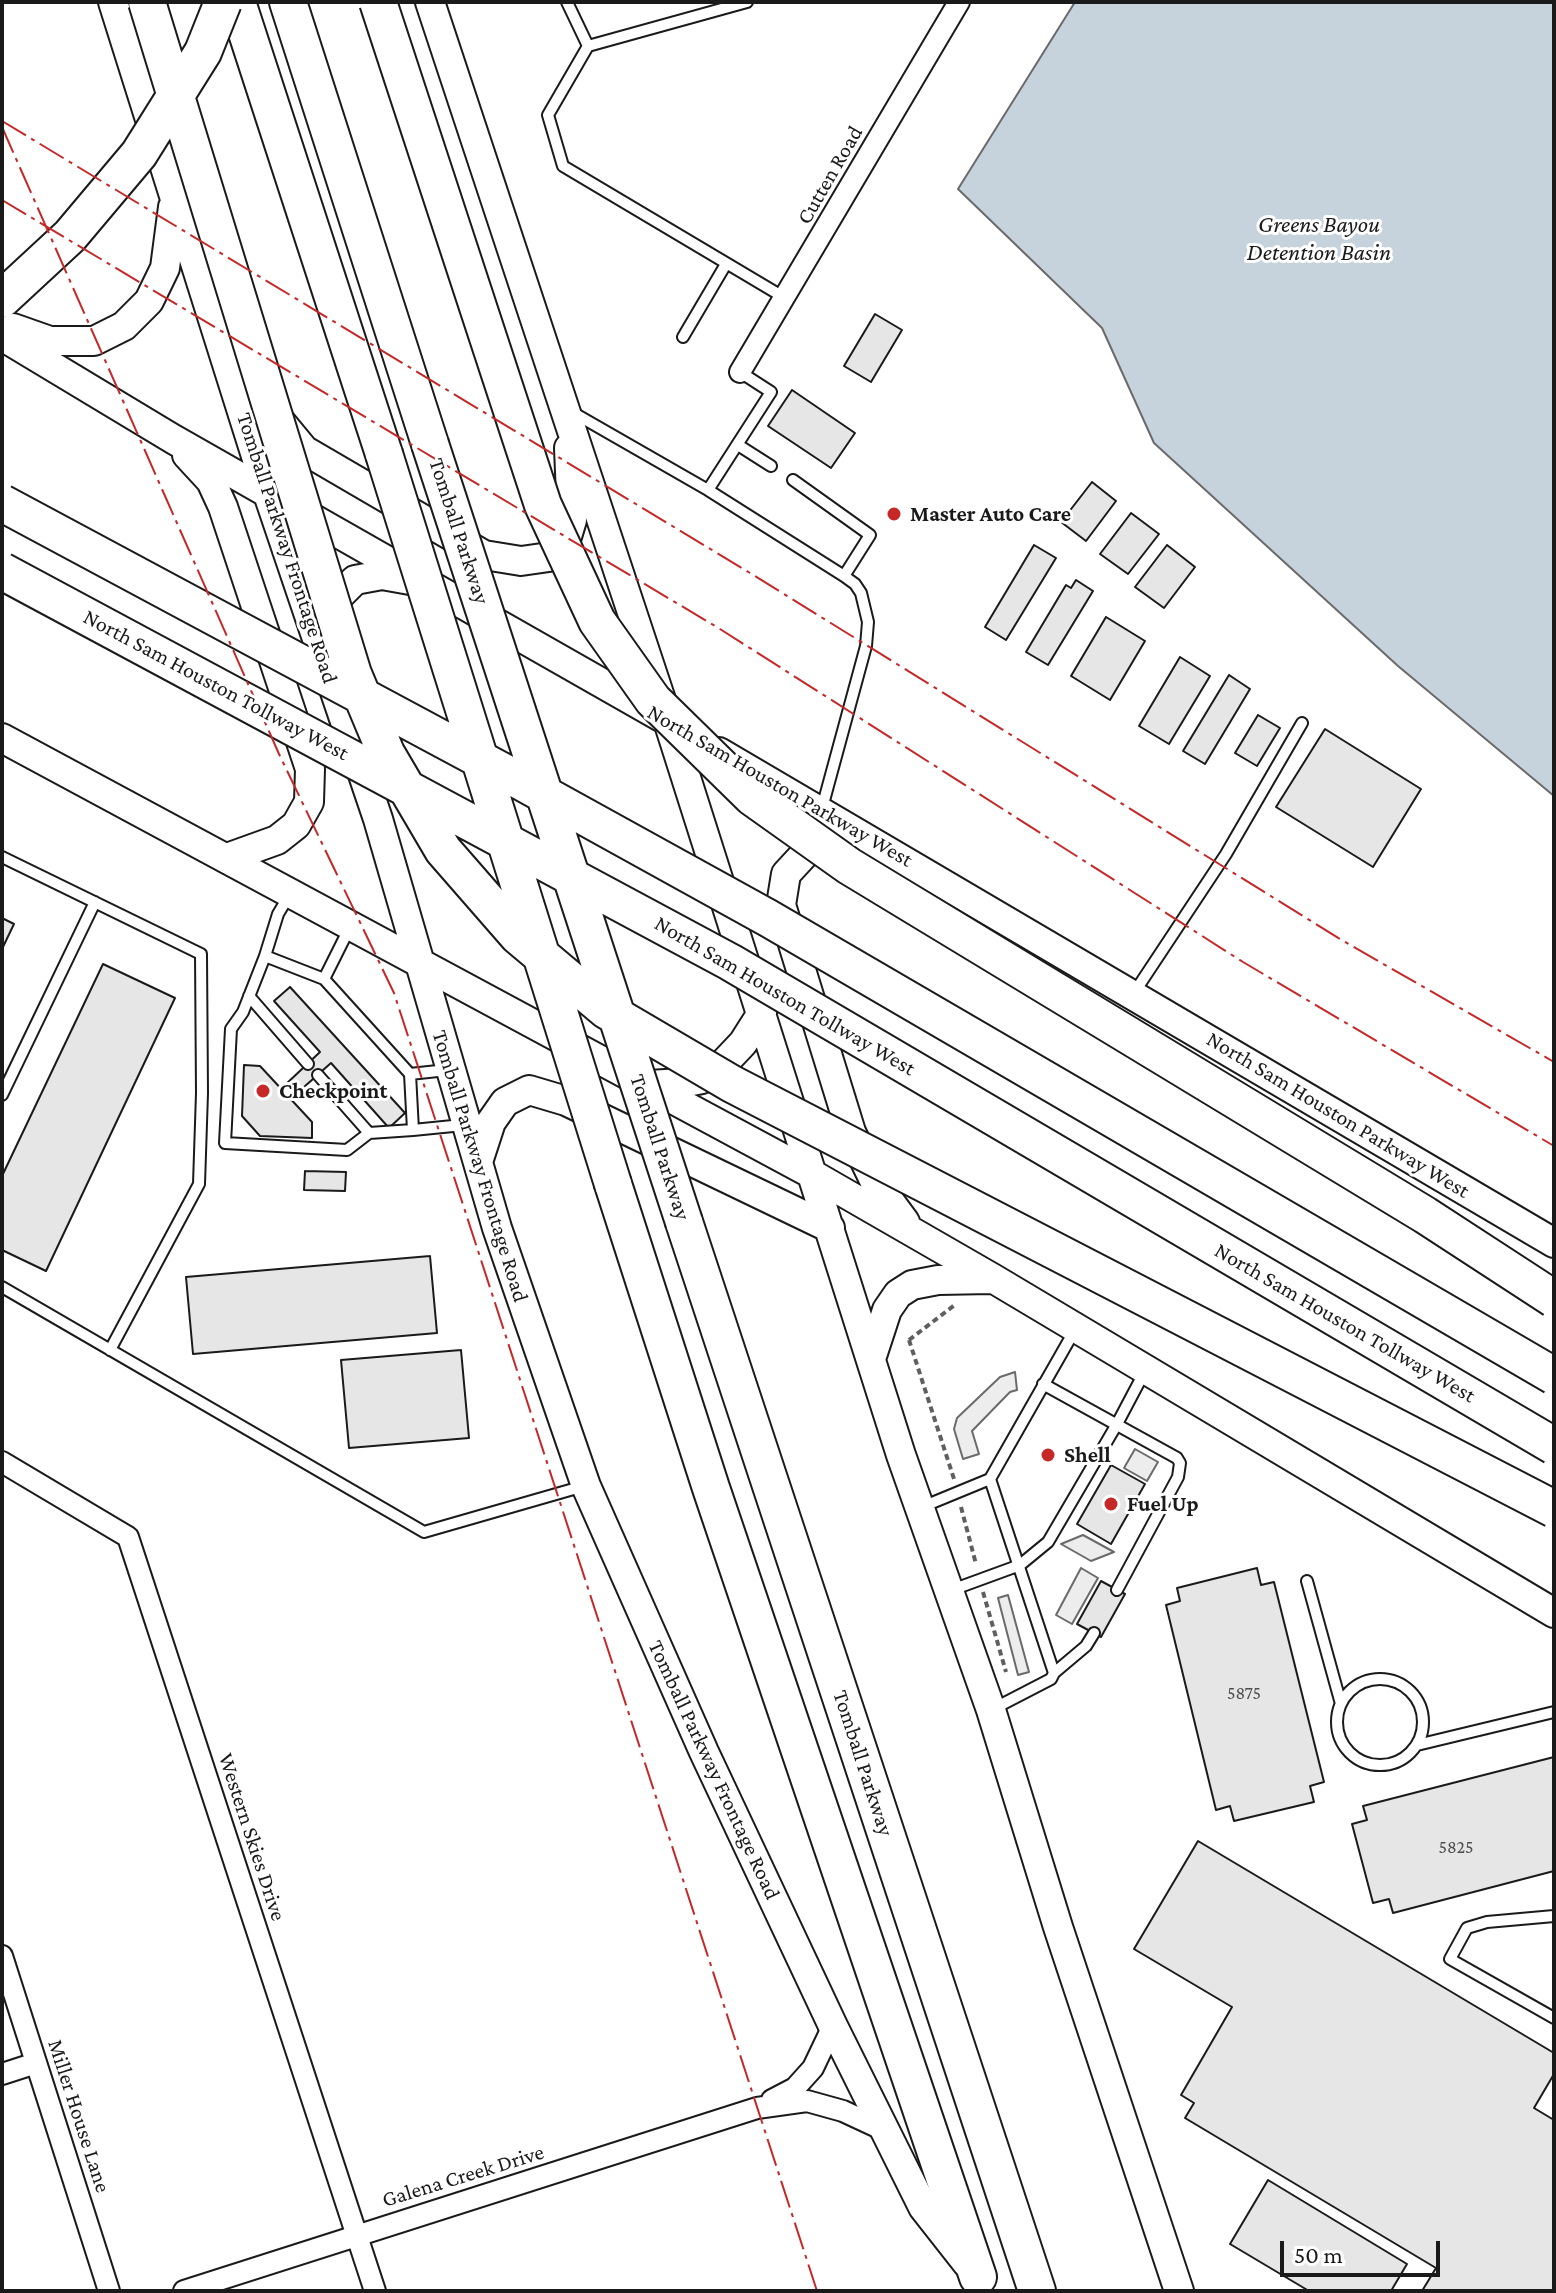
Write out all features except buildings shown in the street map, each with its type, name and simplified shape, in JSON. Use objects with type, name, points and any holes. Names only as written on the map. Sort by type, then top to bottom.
[{"type":"highway","points":[[147,2],[353,674],[386,753],[443,850],[518,936],[606,1010],[732,1084],[1554,1509]]},
{"type":"highway","points":[[2,299],[70,236],[139,154],[203,52],[223,2]]},
{"type":"highway","points":[[237,2],[384,454],[711,1488],[978,2277]]},
{"type":"highway","name":"Tomball Parkway","points":[[288,2],[684,1222],[1037,2291]]},
{"type":"highway","points":[[378,2],[543,505],[597,621],[653,700],[752,797],[849,866],[1425,1215],[1554,1299]]},
{"type":"highway","points":[[2,503],[511,776],[768,918],[1554,1376]]},
{"type":"highway","name":"North Sam Houston Tollway West","points":[[2,571],[730,962],[1554,1446]]},
{"type":"main road","name":"Tomball Parkway Frontage Road","points":[[113,2],[267,491],[378,819],[497,1228],[586,1486],[704,1752],[833,2026],[923,2207],[978,2277]]},
{"type":"main road","points":[[430,2],[567,409],[920,1508],[949,1591],[1002,1705],[1058,1927],[1179,2291]]},
{"type":"main road","points":[[2,324],[50,341],[94,341],[124,326],[149,301],[165,268],[175,198]]},
{"type":"main road","points":[[212,316],[258,396],[304,450],[484,555],[521,561],[549,557],[565,543],[572,520],[567,409]]},
{"type":"main road","name":"North Sam Houston Parkway West","points":[[2,336],[173,439],[668,721],[1554,1243]]},
{"type":"main road","points":[[173,439],[211,481],[223,507],[310,769],[309,802],[296,825],[277,840],[227,858]]},
{"type":"main road","points":[[325,662],[323,638],[327,616],[334,601],[355,580],[382,575],[434,587]]},
{"type":"main road","points":[[2,738],[810,1173],[994,1279],[1554,1613]]},
{"type":"main road","points":[[873,841],[839,837],[811,847],[786,874],[781,905],[851,1132],[874,1180],[913,1233]]},
{"type":"main road","points":[[648,1085],[702,1079],[725,1062],[743,1043],[762,1013]]},
{"type":"main road","points":[[478,1162],[491,1122],[505,1102],[529,1090],[566,1101],[830,1228]]},
{"type":"main road","points":[[871,1359],[887,1310],[898,1294],[912,1285],[938,1280],[994,1279]]},
{"type":"street","name":"Cutten Road","points":[[740,372],[959,2]]},
{"type":"street","name":"Western Skies Drive","points":[[2,1462],[128,1537],[375,2291]]},
{"type":"street","name":"Miller House Lane","points":[[2,1956],[109,2291]]},
{"type":"street","name":"Galena Creek Drive","points":[[757,2108],[795,2088],[813,2068],[833,2026]]},
{"type":"street","points":[[2,2074],[36,2063]]},
{"type":"street","name":"Galena Creek Drive","points":[[184,2291],[757,2108],[807,2101],[843,2111],[886,2131]]},
{"type":"lane","points":[[567,2],[588,46]]},
{"type":"lane","points":[[747,2],[588,46],[548,115],[563,166],[785,298]]},
{"type":"lane","points":[[683,337],[726,264]]},
{"type":"lane","points":[[708,490],[771,392],[740,372]]},
{"type":"lane","points":[[567,409],[708,490],[844,576],[861,593],[868,622],[866,646],[821,811]]},
{"type":"lane","points":[[738,445],[771,466]]},
{"type":"lane","points":[[793,480],[870,535],[844,576]]},
{"type":"lane","points":[[1133,994],[1226,854],[1302,723]]},
{"type":"lane","points":[[2,857],[201,954],[199,1184],[110,1350]]},
{"type":"lane","points":[[291,893],[278,914],[243,1012],[231,1029],[225,1143],[347,1150],[369,1133],[466,1125]]},
{"type":"lane","points":[[2,1095],[95,902]]},
{"type":"lane","points":[[324,979],[351,926]]},
{"type":"lane","points":[[265,956],[324,979],[410,1074],[413,1130]]},
{"type":"lane","points":[[249,996],[308,1064]]},
{"type":"lane","points":[[410,1074],[449,1069]]},
{"type":"lane","points":[[318,1075],[369,1133]]},
{"type":"lane","points":[[2,1287],[424,1532],[586,1486]]},
{"type":"lane","points":[[920,1508],[990,1479],[1076,1328]]},
{"type":"lane","points":[[949,1591],[1020,1565],[1048,1542],[1146,1370]]},
{"type":"lane","points":[[1043,1384],[1177,1458],[1181,1469],[1117,1590]]},
{"type":"lane","points":[[990,1479],[1054,1673]]},
{"type":"lane","points":[[1307,1581],[1341,1704]]},
{"type":"lane","points":[[1002,1705],[1051,1679],[1086,1646],[1094,1633]]},
{"type":"lane","points":[[1387,1679],[1401,1683],[1420,1703],[1423,1732],[1408,1755],[1381,1765],[1367,1763],[1354,1756],[1338,1732],[1337,1718],[1341,1704],[1360,1683],[1387,1679]]},
{"type":"lane","points":[[1417,1745],[1554,1712]]},
{"type":"lane","points":[[1554,1916],[1477,1924],[1467,1928],[1450,1959],[1554,2018]]},
{"type":"path","points":[[901,1343],[953,1308],[960,1298]]},
{"type":"path","points":[[909,1340],[958,1493],[980,1579],[1002,1705]]},
{"type":"shaded area","points":[[1015,1372],[1017,1390],[1010,1392],[972,1431],[979,1454],[963,1459],[954,1429],[957,1418],[1000,1377]]},
{"type":"shaded area","points":[[1135,1449],[1158,1462],[1147,1481],[1124,1468]]},
{"type":"shaded area","points":[[1083,1535],[1114,1552],[1091,1561],[1061,1544]]},
{"type":"shaded area","points":[[1081,1568],[1098,1578],[1072,1624],[1056,1615]]},
{"type":"shaded area","points":[[1008,1595],[1029,1672],[1018,1675],[998,1598]]},
{"type":"water","name":"Greens Bayou Detention Basin","points":[[1075,2],[1554,2],[1554,796],[1398,666],[1154,443],[1102,328],[958,189]]},
{"type":"power","points":[[2,121],[755,576],[1340,939],[1554,1062]]},
{"type":"power","points":[[2,127],[279,754],[394,993],[817,2291]]},
{"type":"power","points":[[2,200],[720,629],[1243,962],[1554,1146]]},
{"type":"place","name":"Master Auto Care","points":[[894,514]]},
{"type":"place","name":"Checkpoint","points":[[263,1091]]},
{"type":"place","name":"Shell","points":[[1048,1455]]},
{"type":"place","name":"Fuel Up","points":[[1111,1504]]}]
